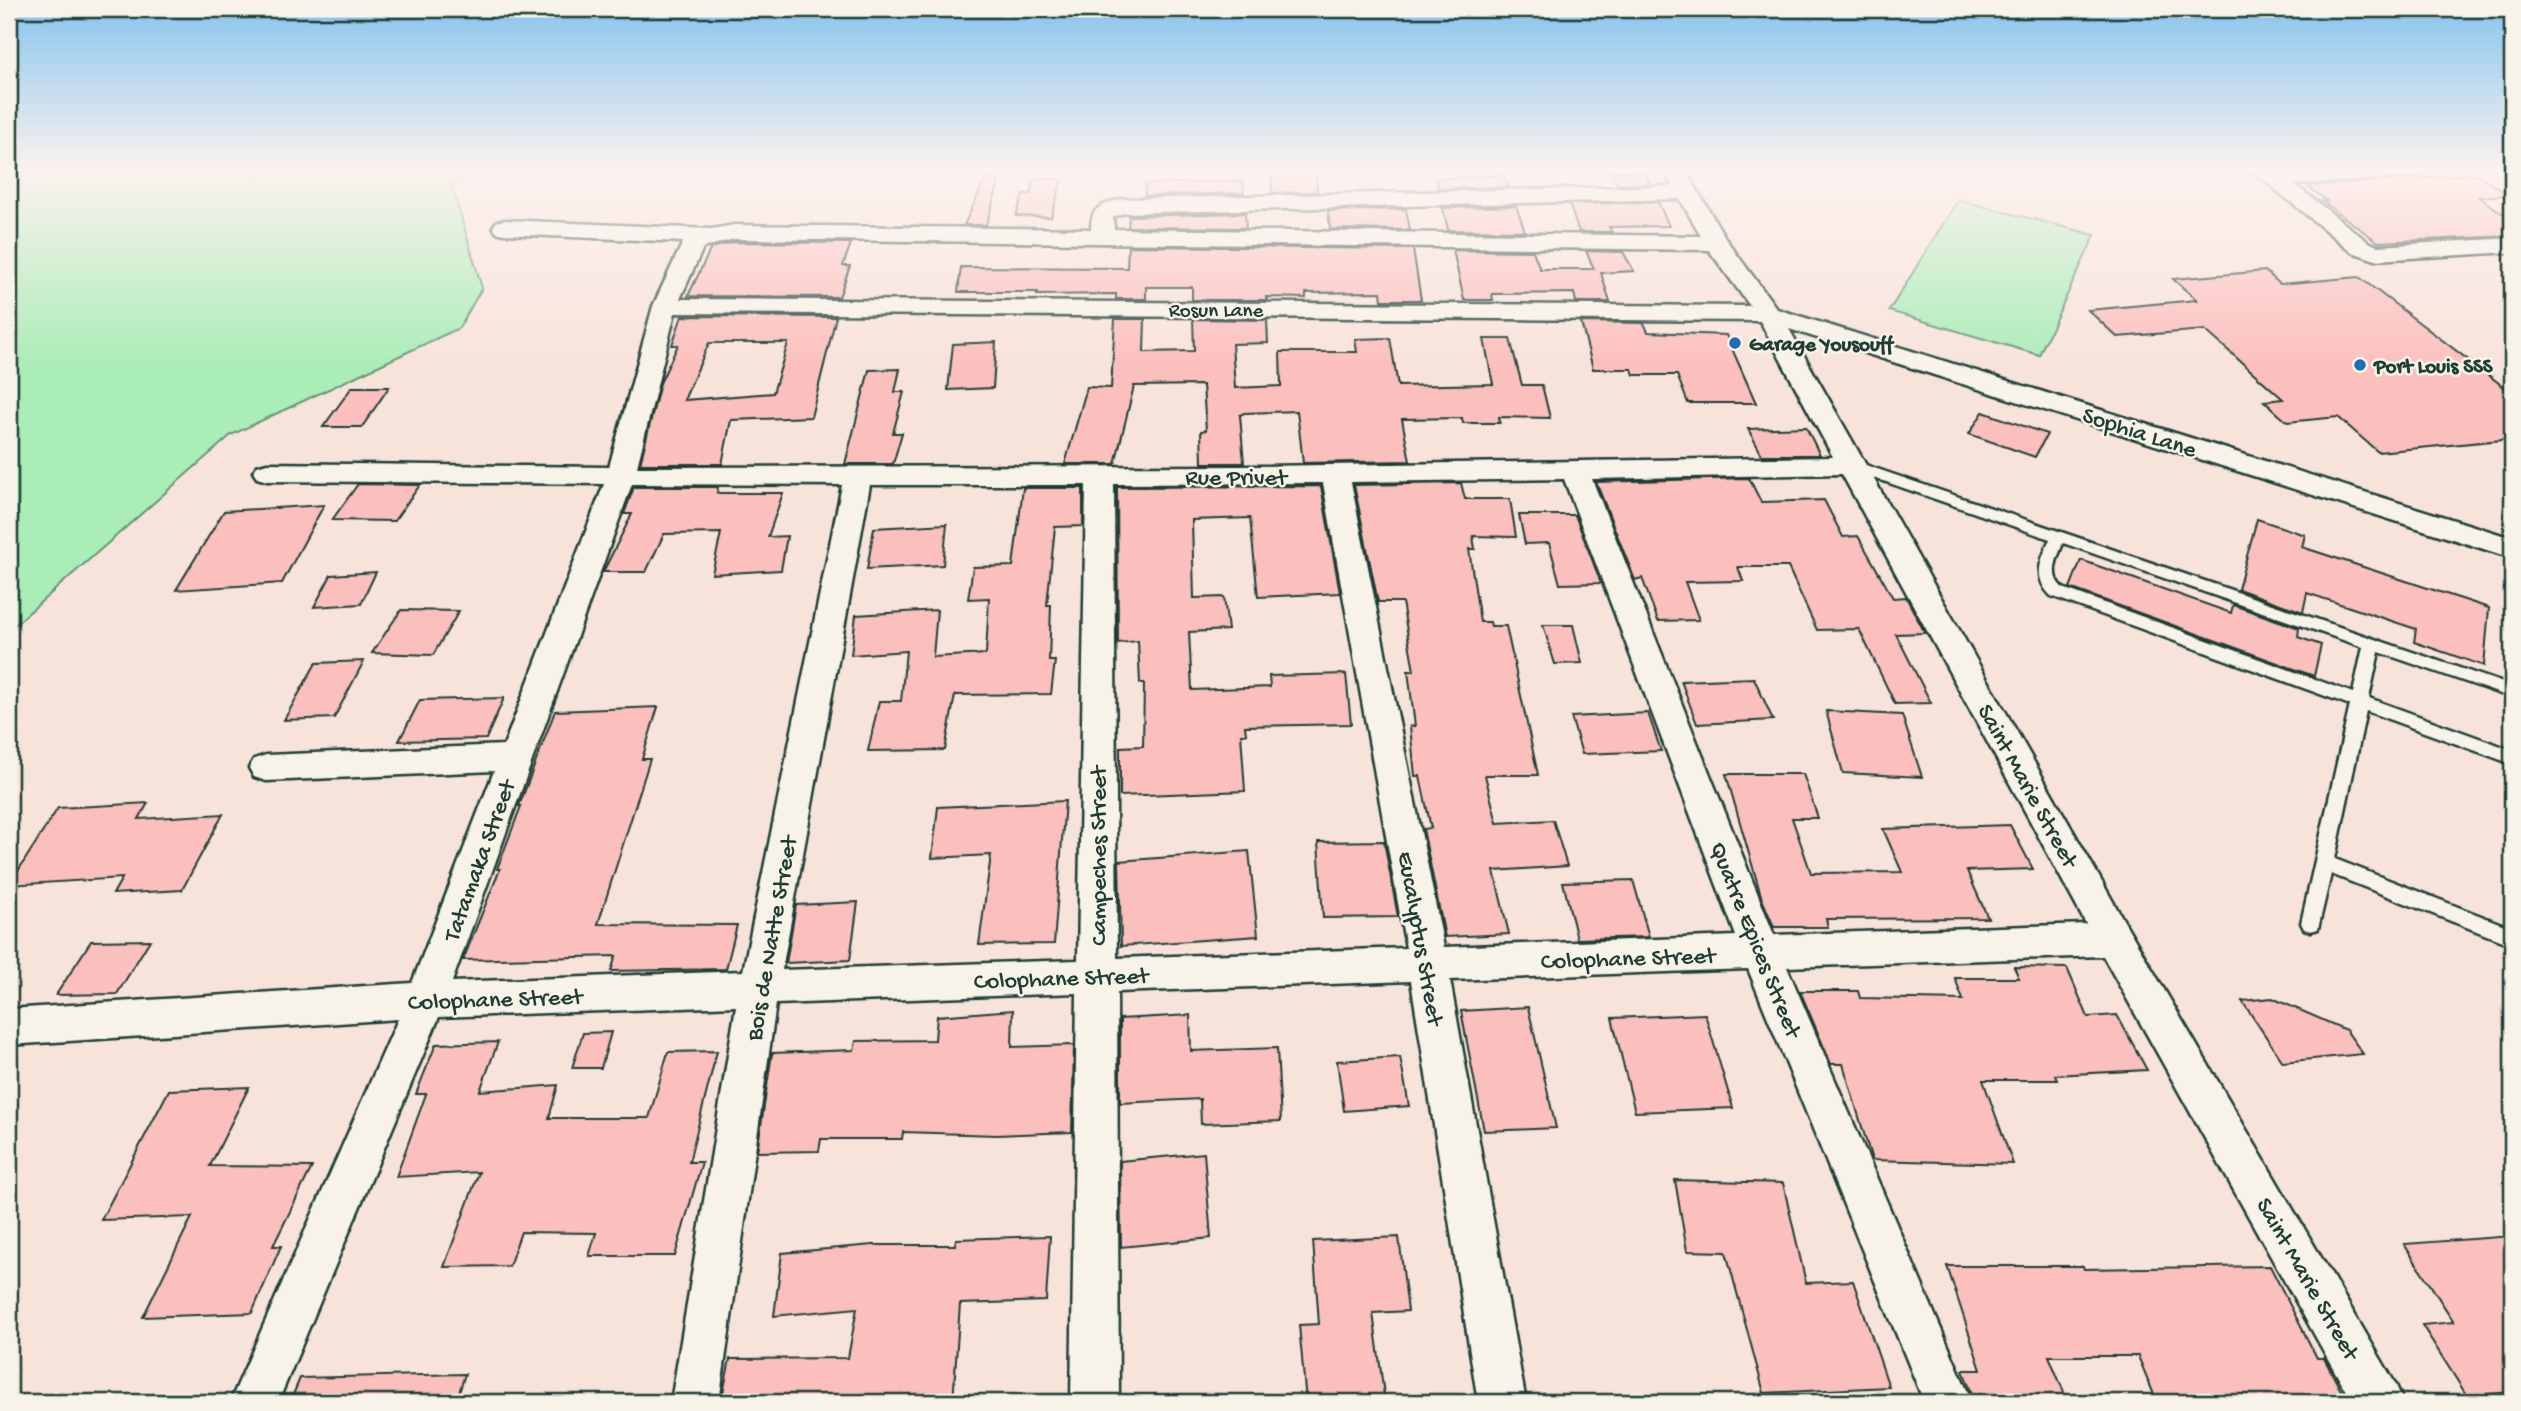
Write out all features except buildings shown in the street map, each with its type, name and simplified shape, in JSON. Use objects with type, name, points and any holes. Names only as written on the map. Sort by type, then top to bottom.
[{"type":"street","name":"Tatamaka Street","points":[[254,1402],[426,1000],[621,476],[665,306],[694,244],[710,237]]},
{"type":"street","points":[[1177,237],[1716,243]]},
{"type":"street","name":"Saint Marie Street","points":[[1713,237],[1768,314],[2114,939],[2379,1402]]},
{"type":"street","points":[[2347,237],[2360,247],[2375,253],[2512,245]]},
{"type":"street","name":"Rosun Lane","points":[[665,306],[1768,314]]},
{"type":"street","name":"Sophia Lane","points":[[1768,314],[2512,548]]},
{"type":"street","name":"Rue Privet","points":[[267,472],[1100,477],[1576,472],[1851,465]]},
{"type":"street","name":"Quatre Epices Street","points":[[1576,472],[1761,952],[1948,1402]]},
{"type":"street","name":"Eucalyptus Street","points":[[1336,475],[1428,964],[1502,1402]]},
{"type":"street","name":"Bois de Natte Street","points":[[695,1402],[759,988],[858,476]]},
{"type":"street","name":"Campeches Street","points":[[1095,1402],[1100,477]]},
{"type":"street","points":[[266,768],[516,757]]},
{"type":"street","name":"Colophane Street","points":[[9,1027],[426,1000],[2114,939]]},
{"type":"lane","points":[[1851,465],[2512,692]]},
{"type":"lane","points":[[2059,537],[2045,580],[2057,592],[2512,757]]},
{"type":"lane","points":[[2311,923],[2372,644]]},
{"type":"lane","points":[[2324,863],[2512,937]]},
{"type":"green space","points":[[9,237],[467,237],[482,288],[459,328],[231,435],[9,630]]},
{"type":"green space","points":[[1935,237],[2094,237],[2039,355],[1889,311]]},
{"type":"place","name":"Garage Yousouff","points":[[1735,343]]},
{"type":"place","name":"Port Louis SSS","points":[[2360,365]]}]
